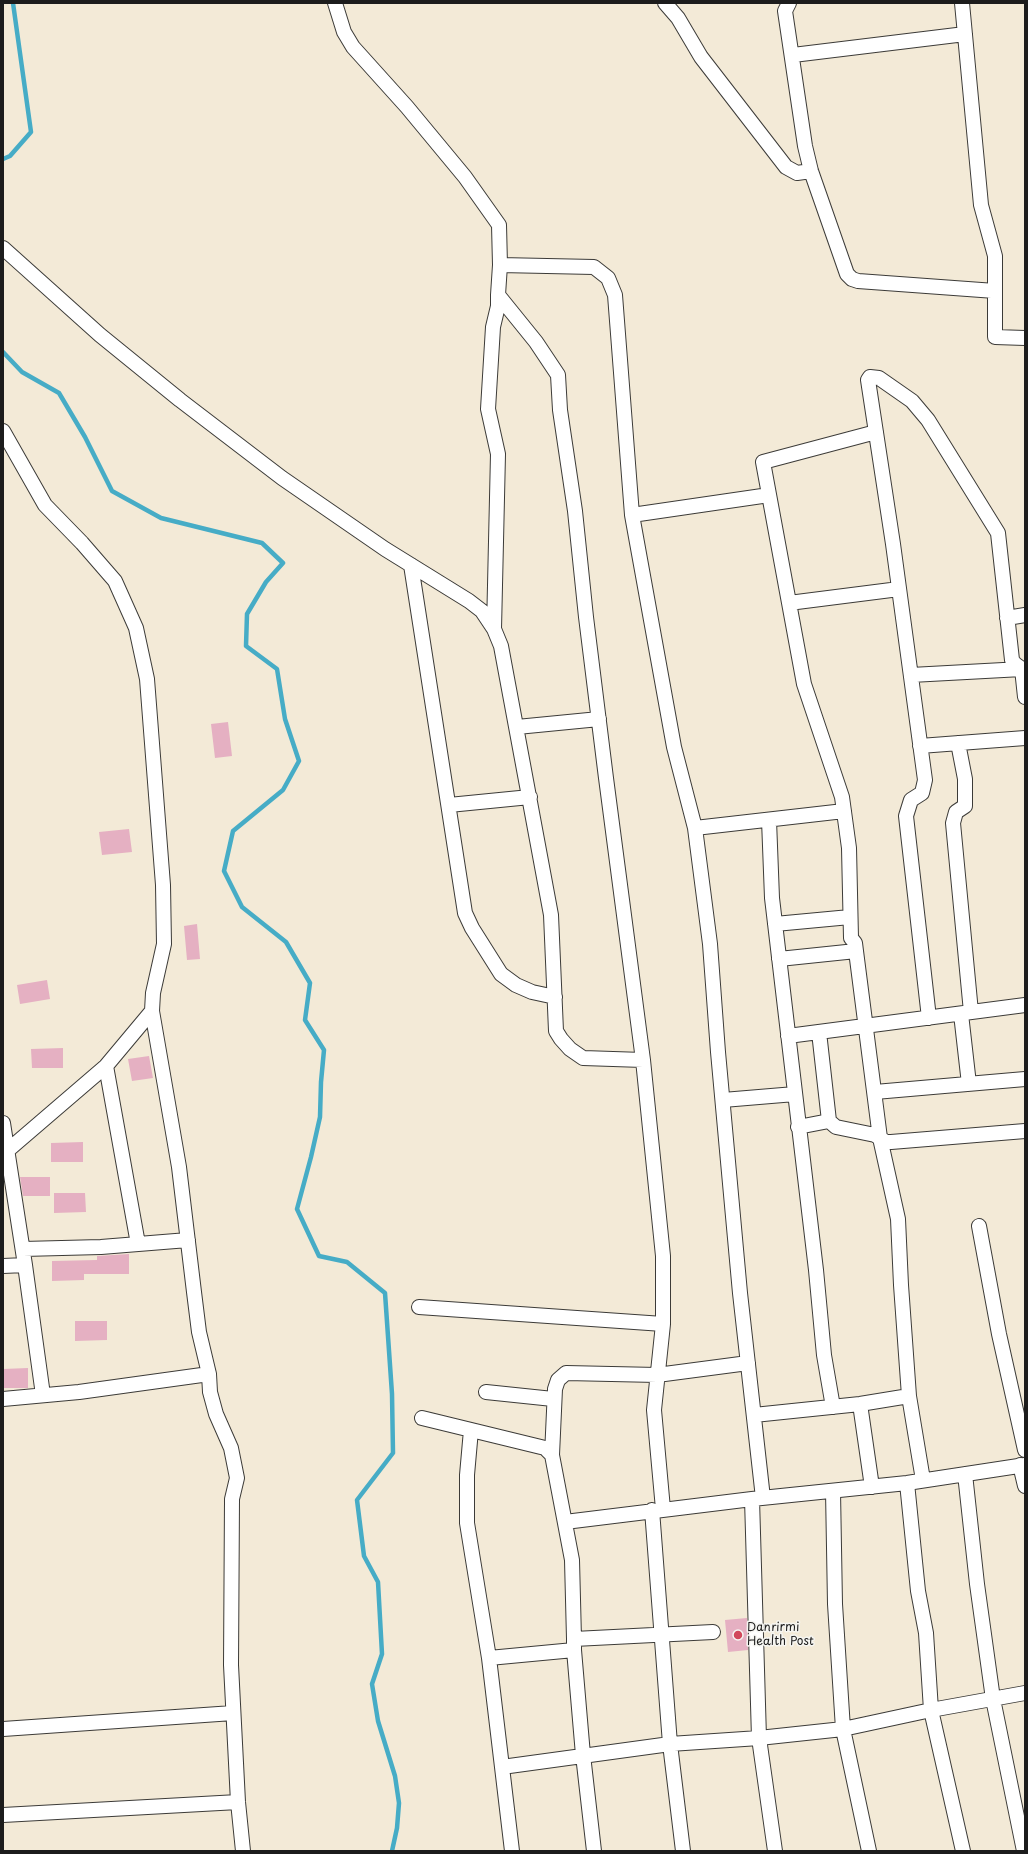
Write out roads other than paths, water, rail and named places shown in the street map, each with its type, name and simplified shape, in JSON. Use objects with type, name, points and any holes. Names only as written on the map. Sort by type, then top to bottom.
[{"type":"street","points":[[335,3],[344,32],[353,47],[417,118],[465,177],[499,225],[500,265],[498,306],[493,327],[488,409],[498,454],[494,629]]},
{"type":"street","points":[[665,3],[678,18],[701,57],[786,167],[797,173],[811,171]]},
{"type":"street","points":[[789,3],[785,11],[793,55],[805,146],[811,171],[847,274],[852,279],[858,281],[995,292]]},
{"type":"street","points":[[962,3],[981,205],[995,256],[995,337],[1025,338]]},
{"type":"street","points":[[793,55],[965,34]]},
{"type":"street","points":[[3,248],[100,335],[180,400],[282,478],[385,549],[469,601],[482,611],[494,629],[501,646],[551,915],[556,1031],[570,1049],[583,1058],[643,1060]]},
{"type":"street","points":[[500,265],[594,267],[608,278],[615,295],[632,515],[674,747],[695,828],[710,944],[723,1100],[754,1415],[758,1498],[759,1738],[775,1851]]},
{"type":"street","points":[[498,295],[536,342],[558,374],[560,410],[575,510],[599,719],[643,1060],[663,1256],[663,1324],[654,1410],[662,1634],[670,1744],[683,1851]]},
{"type":"street","points":[[929,1018],[906,816],[911,800],[922,793],[924,786],[911,675],[868,380],[870,377],[874,376],[879,378],[912,401],[928,420],[998,533],[1012,660],[1022,669],[1025,697]]},
{"type":"street","points":[[3,431],[45,504],[115,581],[136,628],[147,679],[163,885],[164,944],[153,993],[152,1011],[179,1167],[199,1332],[209,1374],[210,1392],[216,1414],[231,1448],[237,1478],[232,1499],[231,1665],[238,1802],[243,1851]]},
{"type":"street","points":[[876,432],[763,461],[804,684],[842,797],[849,848],[850,938],[855,943],[880,1138],[898,1219],[909,1396],[923,1480]]},
{"type":"street","points":[[632,515],[769,495]]},
{"type":"street","points":[[410,565],[465,913],[472,928],[501,974],[516,985],[532,992],[555,997]]},
{"type":"street","points":[[789,603],[899,589]]},
{"type":"street","points":[[1007,618],[1025,615]]},
{"type":"street","points":[[911,675],[1022,669]]},
{"type":"street","points":[[517,727],[599,719]]},
{"type":"street","points":[[920,746],[1025,738]]},
{"type":"street","points":[[958,743],[964,779],[965,806],[956,812],[953,823],[966,1013],[969,1084]]},
{"type":"street","points":[[448,805],[530,797]]},
{"type":"street","points":[[695,828],[844,812]]},
{"type":"street","points":[[769,820],[772,898],[816,1270],[824,1355],[833,1407]]},
{"type":"street","points":[[775,924],[850,917]]},
{"type":"street","points":[[779,959],[856,950]]},
{"type":"street","points":[[788,1036],[1025,1005]]},
{"type":"street","points":[[7,1164],[106,1066],[152,1011]]},
{"type":"street","points":[[819,1032],[829,1121],[836,1127],[875,1135],[886,1142],[1025,1132]]},
{"type":"street","points":[[106,1066],[138,1244]]},
{"type":"street","points":[[874,1092],[1025,1079]]},
{"type":"street","points":[[723,1100],[795,1094]]},
{"type":"street","points":[[798,1127],[829,1121]]},
{"type":"street","points":[[3,1123],[7,1164],[23,1249],[43,1395]]},
{"type":"street","points":[[979,1226],[999,1334],[1025,1450]]},
{"type":"street","points":[[23,1249],[138,1244],[188,1240]]},
{"type":"street","points":[[3,1266],[25,1265]]},
{"type":"street","points":[[419,1307],[663,1324]]},
{"type":"street","points":[[594,1851],[583,1755],[574,1644],[572,1560],[552,1455],[553,1399],[555,1389],[558,1380],[566,1373],[657,1375],[748,1363]]},
{"type":"street","points":[[3,1399],[79,1392],[209,1374]]},
{"type":"street","points":[[486,1392],[553,1399]]},
{"type":"street","points":[[754,1415],[860,1404],[909,1396]]},
{"type":"street","points":[[860,1404],[872,1487]]},
{"type":"street","points":[[422,1418],[545,1448],[552,1455]]},
{"type":"street","points":[[471,1430],[466,1475],[467,1523],[489,1658],[512,1851]]},
{"type":"street","points":[[565,1522],[758,1498],[907,1483],[1023,1465],[1025,1486]]},
{"type":"street","points":[[965,1474],[978,1597],[993,1699],[1024,1851]]},
{"type":"street","points":[[907,1483],[918,1591],[926,1633],[931,1710],[963,1851]]},
{"type":"street","points":[[833,1491],[835,1604],[843,1729],[869,1851]]},
{"type":"street","points":[[489,1658],[574,1644],[662,1634],[713,1632]]},
{"type":"street","points":[[502,1767],[670,1744],[759,1738],[843,1729],[931,1710],[1025,1693]]},
{"type":"street","points":[[3,1728],[233,1713]]},
{"type":"street","points":[[3,1815],[238,1802]]},
{"type":"waterway","points":[[3,159],[10,156],[31,132],[13,3]]},
{"type":"waterway","points":[[3,352],[22,372],[59,393],[85,437],[112,491],[161,518],[262,543],[283,563],[266,582],[247,614],[246,646],[277,669],[285,719],[299,761],[283,790],[233,831],[224,871],[242,907],[286,942],[310,983],[305,1020],[324,1050],[320,1117],[297,1209],[319,1256],[347,1262],[385,1293],[392,1394],[393,1453],[357,1500],[364,1556],[378,1582],[382,1654],[372,1684],[378,1721],[395,1776],[399,1803],[397,1828],[392,1851]]},
{"type":"place","name":"Danrirmi Health Post","points":[[738,1635]]}]
